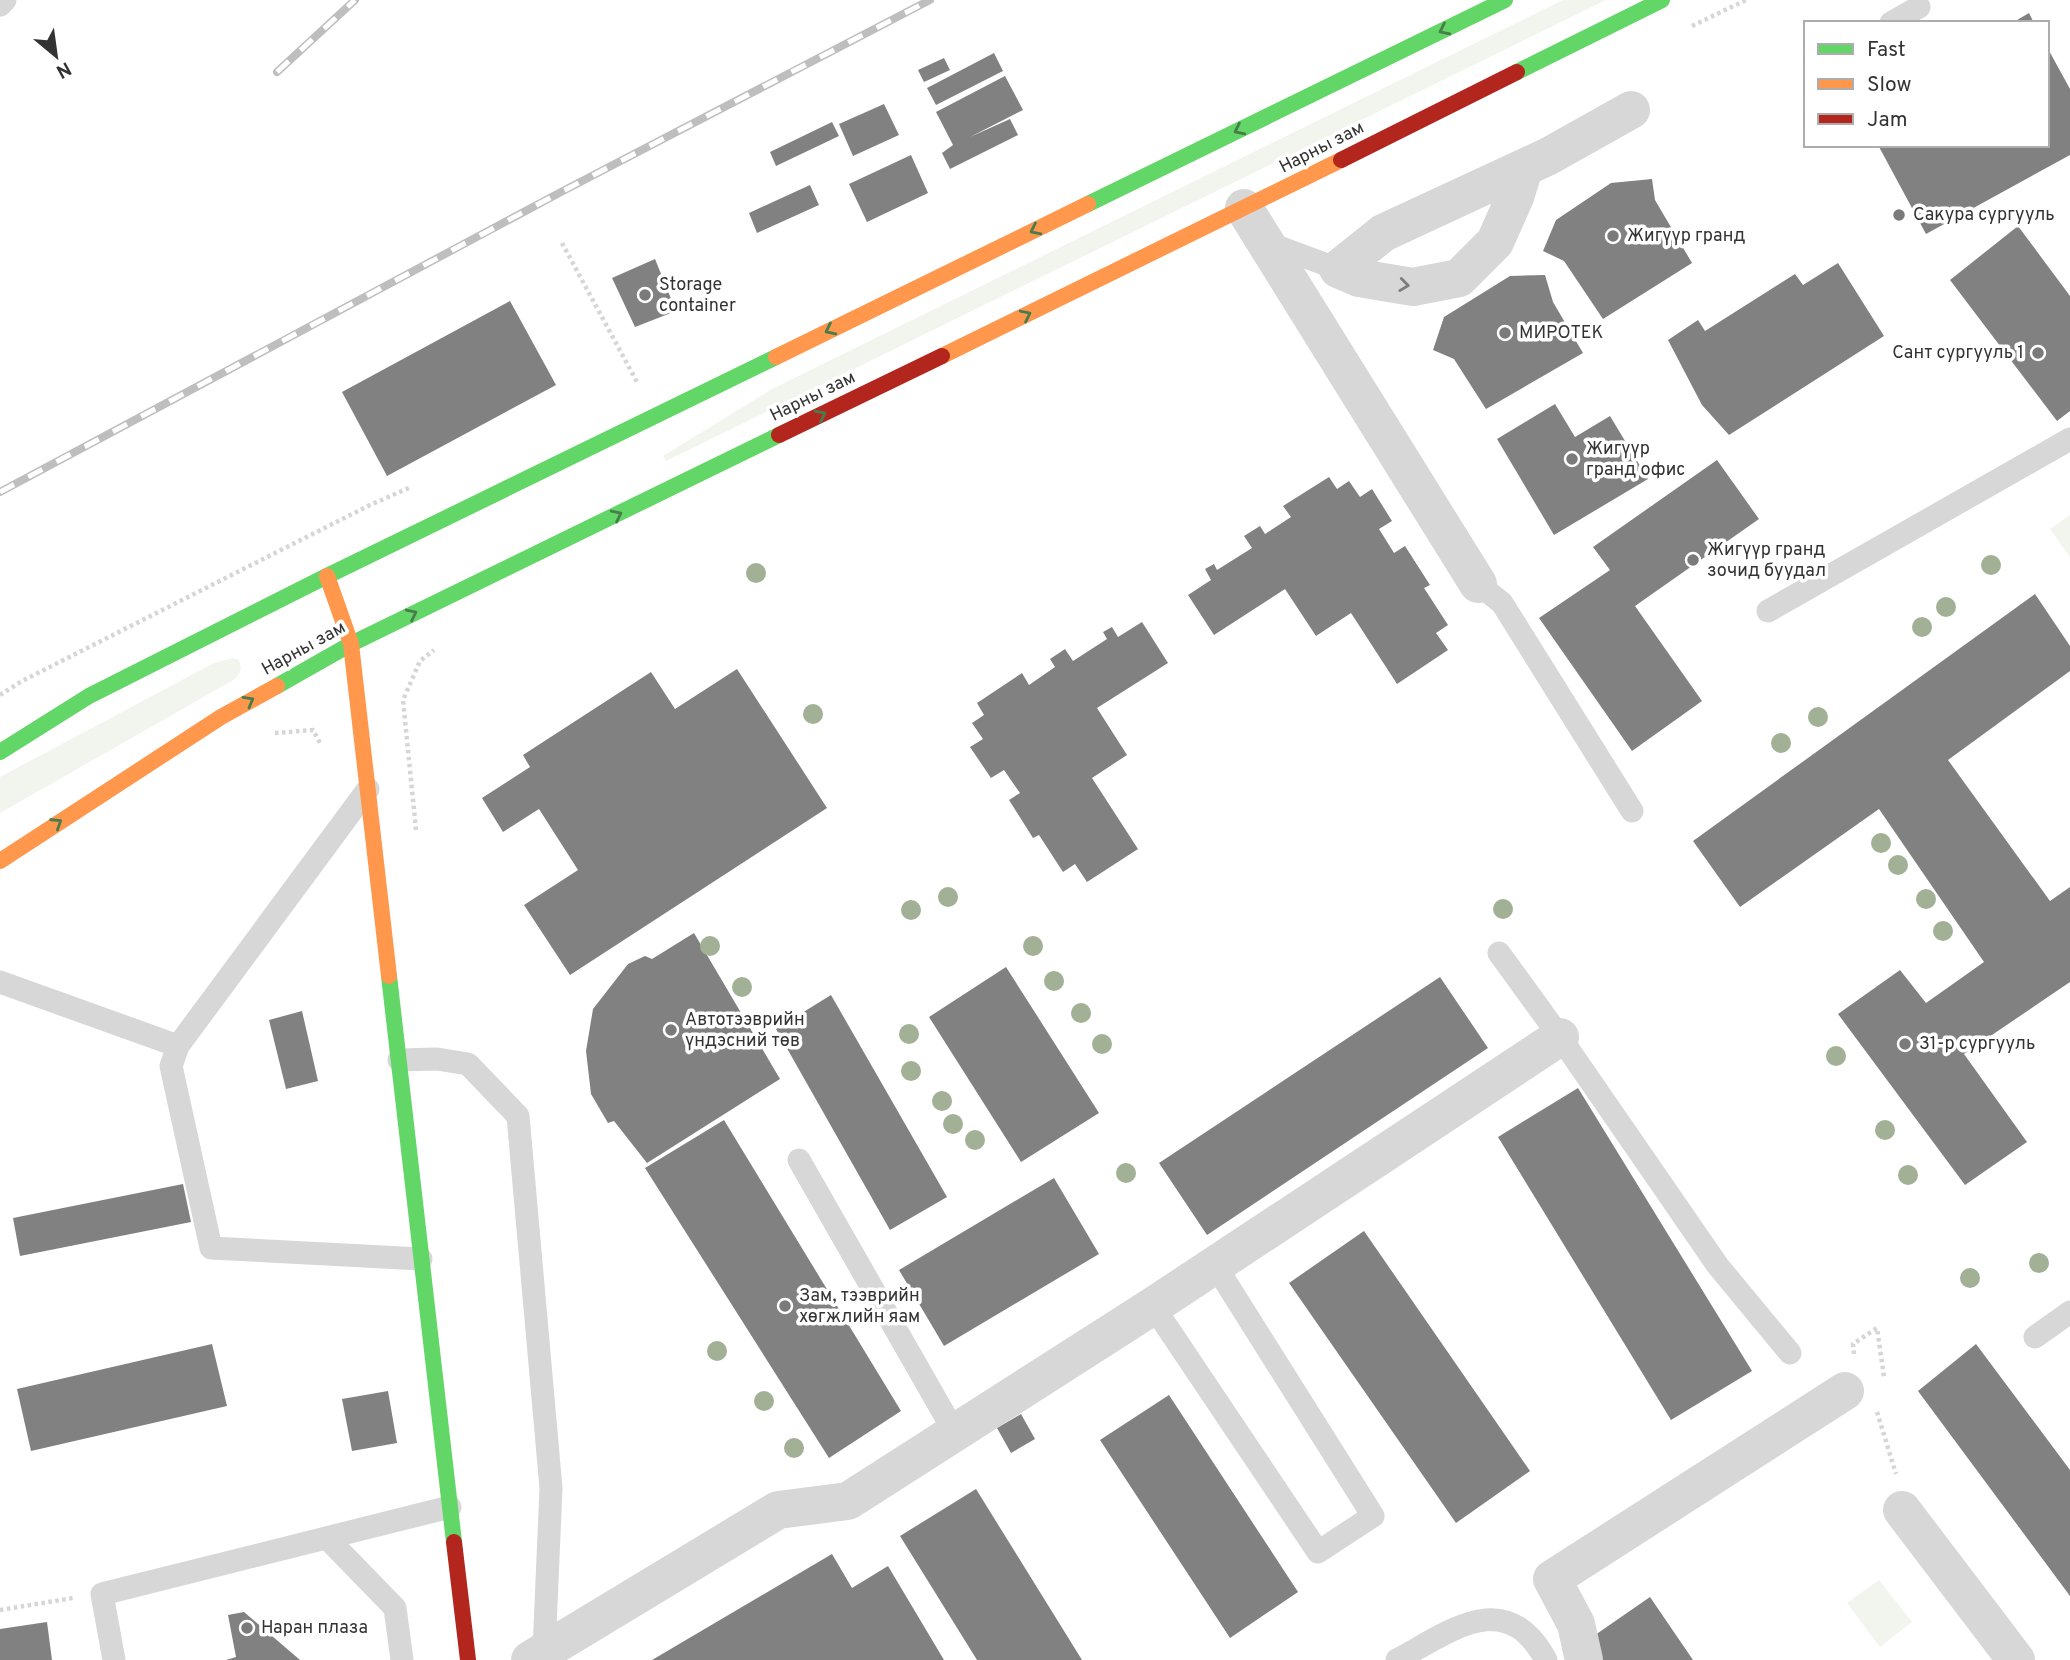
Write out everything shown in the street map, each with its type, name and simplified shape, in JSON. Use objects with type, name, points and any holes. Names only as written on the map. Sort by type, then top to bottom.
[{"type":"main road","points":[[0,751],[89,696],[327,576],[1505,0]]},
{"type":"main road","name":"Нарны зам","points":[[0,861],[221,717],[351,644],[1244,208],[1662,0]]},
{"type":"main road","points":[[327,576],[351,644],[468,1660]]},
{"type":"street","points":[[1524,168],[1515,197],[1495,242],[1459,278],[1413,287],[1359,278],[1338,269],[1383,233],[1524,168],[1631,110]]},
{"type":"street","points":[[1244,208],[1478,584]]},
{"type":"street","points":[[537,1656],[778,1510],[848,1501],[1153,1306],[1560,1037]]},
{"type":"street","points":[[1584,1660],[1576,1624],[1552,1579],[1868,1396]]},
{"type":"street","points":[[1902,1510],[2016,1660]]},
{"type":"lane","points":[[0,5],[5,0]]},
{"type":"lane","points":[[1894,21],[1922,2]]},
{"type":"lane","points":[[1268,243],[1338,269]]},
{"type":"lane","points":[[1768,611],[2070,439]]},
{"type":"lane","points":[[1478,584],[1502,603],[1632,811]]},
{"type":"lane","points":[[368,789],[178,1046],[171,1066],[211,1248],[421,1259]]},
{"type":"lane","points":[[1499,954],[1560,1037],[1718,1266],[1790,1353]]},
{"type":"lane","points":[[0,982],[178,1046]]},
{"type":"lane","points":[[399,1060],[438,1059],[468,1063],[518,1116],[551,1488],[537,1656]]},
{"type":"lane","points":[[799,1160],[955,1433]]},
{"type":"lane","points":[[1153,1306],[1318,1552],[1340,1538],[1373,1516],[1215,1265]]},
{"type":"lane","points":[[2035,1337],[2070,1312]]},
{"type":"lane","points":[[114,1660],[102,1594],[450,1507]]},
{"type":"lane","points":[[327,1538],[396,1608],[402,1660]]},
{"type":"lane","points":[[1397,1660],[1459,1628],[1485,1619],[1500,1618],[1527,1632],[1546,1660]]},
{"type":"path","points":[[1684,30],[1746,0]]},
{"type":"path","points":[[562,243],[641,389]]},
{"type":"path","points":[[0,695],[22,681],[370,505]]},
{"type":"path","points":[[416,838],[403,700],[421,661],[442,645]]},
{"type":"path","points":[[263,734],[313,730],[324,751]]},
{"type":"path","points":[[1853,1344],[1877,1328],[1885,1379],[1868,1396],[1894,1462],[1902,1510]]},
{"type":"path","points":[[0,1610],[102,1594]]},
{"type":"shaded area","points":[[1563,0],[1606,0],[666,461],[663,456],[772,389]]},
{"type":"shaded area","points":[[2070,515],[2070,557],[2050,529]]},
{"type":"shaded area","points":[[233,658],[239,660],[240,666],[240,672],[235,679],[0,813],[0,777],[214,663]]},
{"type":"shaded area","points":[[1879,1580],[1912,1622],[1880,1647],[1847,1603]]},
{"type":"building","points":[[2029,13],[2033,21],[2015,21]]},
{"type":"building","points":[[2049,51],[2070,89],[2070,155],[1926,234],[1879,147],[2049,147]]},
{"type":"building","points":[[994,53],[1003,71],[936,105],[927,88]]},
{"type":"building","points":[[944,58],[950,70],[924,82],[918,70]]},
{"type":"building","points":[[1005,76],[1023,110],[970,137],[1010,119],[1018,135],[950,169],[942,153],[953,145],[936,112]]},
{"type":"building","points":[[884,104],[899,135],[853,156],[839,124]]},
{"type":"building","points":[[832,122],[839,136],[776,166],[770,152]]},
{"type":"building","points":[[911,155],[928,193],[867,222],[849,184]]},
{"type":"building","name":"Жигүүр гранд","points":[[1652,179],[1655,200],[1692,263],[1603,319],[1564,261],[1543,251],[1556,220],[1611,183]]},
{"type":"building","points":[[810,185],[819,205],[757,233],[749,213]]},
{"type":"building","name":"Сант сургууль 1","points":[[2018,226],[2070,296],[2070,411],[2057,421],[1950,280]]},
{"type":"building","name":"Storage container","points":[[655,259],[676,311],[635,327],[612,278]]},
{"type":"building","points":[[1838,263],[1884,336],[1729,435],[1702,405],[1668,340],[1698,320],[1705,331],[1795,274],[1803,285]]},
{"type":"building","name":"МИРОТЕК","points":[[1545,275],[1553,302],[1583,353],[1486,409],[1454,359],[1433,350],[1444,317],[1510,276]]},
{"type":"building","points":[[510,301],[556,385],[387,476],[342,392]]},
{"type":"building","name":"Жигүүр гранд офис","points":[[1555,404],[1575,437],[1610,416],[1648,479],[1554,535],[1497,439]]},
{"type":"building","points":[[1717,460],[1759,519],[1635,606],[1702,701],[1632,751],[1539,618],[1610,570],[1593,547]]},
{"type":"building","points":[[1329,477],[1337,489],[1349,481],[1360,497],[1372,489],[1392,521],[1379,529],[1394,553],[1405,546],[1430,585],[1424,588],[1448,625],[1436,633],[1448,650],[1397,684],[1351,613],[1316,636],[1285,589],[1214,635],[1188,595],[1211,580],[1205,569],[1214,564],[1217,570],[1252,548],[1244,536],[1260,526],[1265,534],[1291,517],[1283,506]]},
{"type":"building","points":[[2035,594],[2070,646],[2070,671],[1948,760],[2050,901],[2070,887],[2070,982],[1964,1054],[2027,1142],[1965,1185],[1838,1014],[1900,970],[1926,1003],[1984,962],[1879,809],[1740,907],[1693,841]]},
{"type":"building","points":[[1142,622],[1168,663],[1097,708],[1127,755],[1092,778],[1138,849],[1087,882],[1075,864],[1063,872],[1039,835],[1033,838],[1009,800],[1020,793],[1004,770],[991,778],[970,747],[983,739],[972,723],[984,715],[977,703],[1022,673],[1029,685],[1055,667],[1050,659],[1065,649],[1073,661],[1107,639],[1103,632],[1112,627],[1118,637]]},
{"type":"building","points":[[737,669],[827,808],[570,975],[524,905],[578,870],[539,809],[503,832],[482,798],[530,767],[523,755],[651,672],[675,709]]},
{"type":"building","name":"Автотээврийн үндэсний төв","points":[[694,933],[780,1079],[647,1163],[614,1121],[608,1123],[591,1094],[586,1051],[593,1009],[628,964],[645,956],[652,959]]},
{"type":"building","points":[[1006,967],[1099,1113],[1021,1162],[929,1017]]},
{"type":"building","points":[[1440,977],[1488,1048],[1207,1235],[1159,1163]]},
{"type":"building","points":[[831,995],[947,1197],[890,1230],[776,1029]]},
{"type":"building","points":[[302,1011],[318,1081],[286,1089],[269,1020]]},
{"type":"building","points":[[1578,1088],[1752,1371],[1671,1420],[1498,1137]]},
{"type":"building","name":"Зам, тээврийн хөгжлийн яам","points":[[724,1120],[901,1411],[829,1458],[645,1168]]},
{"type":"building","points":[[1054,1178],[1099,1254],[944,1346],[899,1270]]},
{"type":"building","points":[[183,1184],[191,1222],[20,1256],[13,1218]]},
{"type":"building","points":[[1364,1231],[1530,1471],[1456,1523],[1289,1283]]},
{"type":"building","points":[[212,1344],[227,1406],[31,1451],[17,1389]]},
{"type":"building","points":[[1976,1344],[2070,1470],[2070,1596],[1918,1391]]},
{"type":"building","points":[[388,1391],[397,1443],[352,1451],[342,1399]]},
{"type":"building","points":[[1169,1395],[1298,1592],[1230,1638],[1100,1440]]},
{"type":"building","points":[[1021,1414],[1035,1439],[1011,1453],[997,1428]]},
{"type":"building","points":[[976,1489],[1082,1660],[977,1660],[900,1536]]},
{"type":"building","points":[[832,1554],[852,1588],[888,1566],[944,1660],[652,1660]]},
{"type":"building","points":[[1650,1597],[1693,1660],[1598,1660],[1585,1642]]},
{"type":"building","name":"Наран плаза","points":[[244,1612],[300,1660],[226,1660],[236,1657],[228,1615]]},
{"type":"building","points":[[47,1622],[52,1660],[0,1660],[0,1629]]},
{"type":"railway","points":[[277,72],[355,0]]},
{"type":"railway","points":[[0,492],[561,192],[930,0]]},
{"type":"traffic: fast","points":[[1088,204],[1505,0]]},
{"type":"traffic: fast","points":[[1517,72],[1662,0]]},
{"type":"traffic: fast","points":[[0,752],[89,696],[327,576],[776,357]]},
{"type":"traffic: fast","points":[[277,686],[351,644],[779,435]]},
{"type":"traffic: fast","points":[[389,976],[454,1542]]},
{"type":"traffic: slow","points":[[942,356],[1341,160]]},
{"type":"traffic: slow","points":[[776,357],[1088,204]]},
{"type":"traffic: slow","points":[[327,576],[351,644],[389,976]]},
{"type":"traffic: slow","points":[[0,861],[221,717],[277,686]]},
{"type":"traffic: jam","points":[[1341,160],[1517,72]]},
{"type":"traffic: jam","points":[[779,435],[942,356]]},
{"type":"traffic: jam","points":[[454,1542],[468,1660]]},
{"type":"place","name":"Сакура сургууль","points":[[1899,215]]},
{"type":"place","name":"Жигүүр гранд","points":[[1613,236]]},
{"type":"place","name":"Storage container","points":[[645,295]]},
{"type":"place","name":"МИРОТЕК","points":[[1505,333]]},
{"type":"place","name":"Сант сургууль 1","points":[[2038,353]]},
{"type":"place","name":"Жигүүр гранд офис","points":[[1572,459]]},
{"type":"place","name":"Жигүүр гранд зочид буудал","points":[[1693,560]]},
{"type":"place","name":"Автотээврийн үндэсний төв","points":[[671,1030]]},
{"type":"place","name":"31-р сургууль","points":[[1905,1044]]},
{"type":"place","name":"Зам, тээврийн хөгжлийн яам","points":[[785,1306]]},
{"type":"place","name":"Наран плаза","points":[[247,1628]]}]
